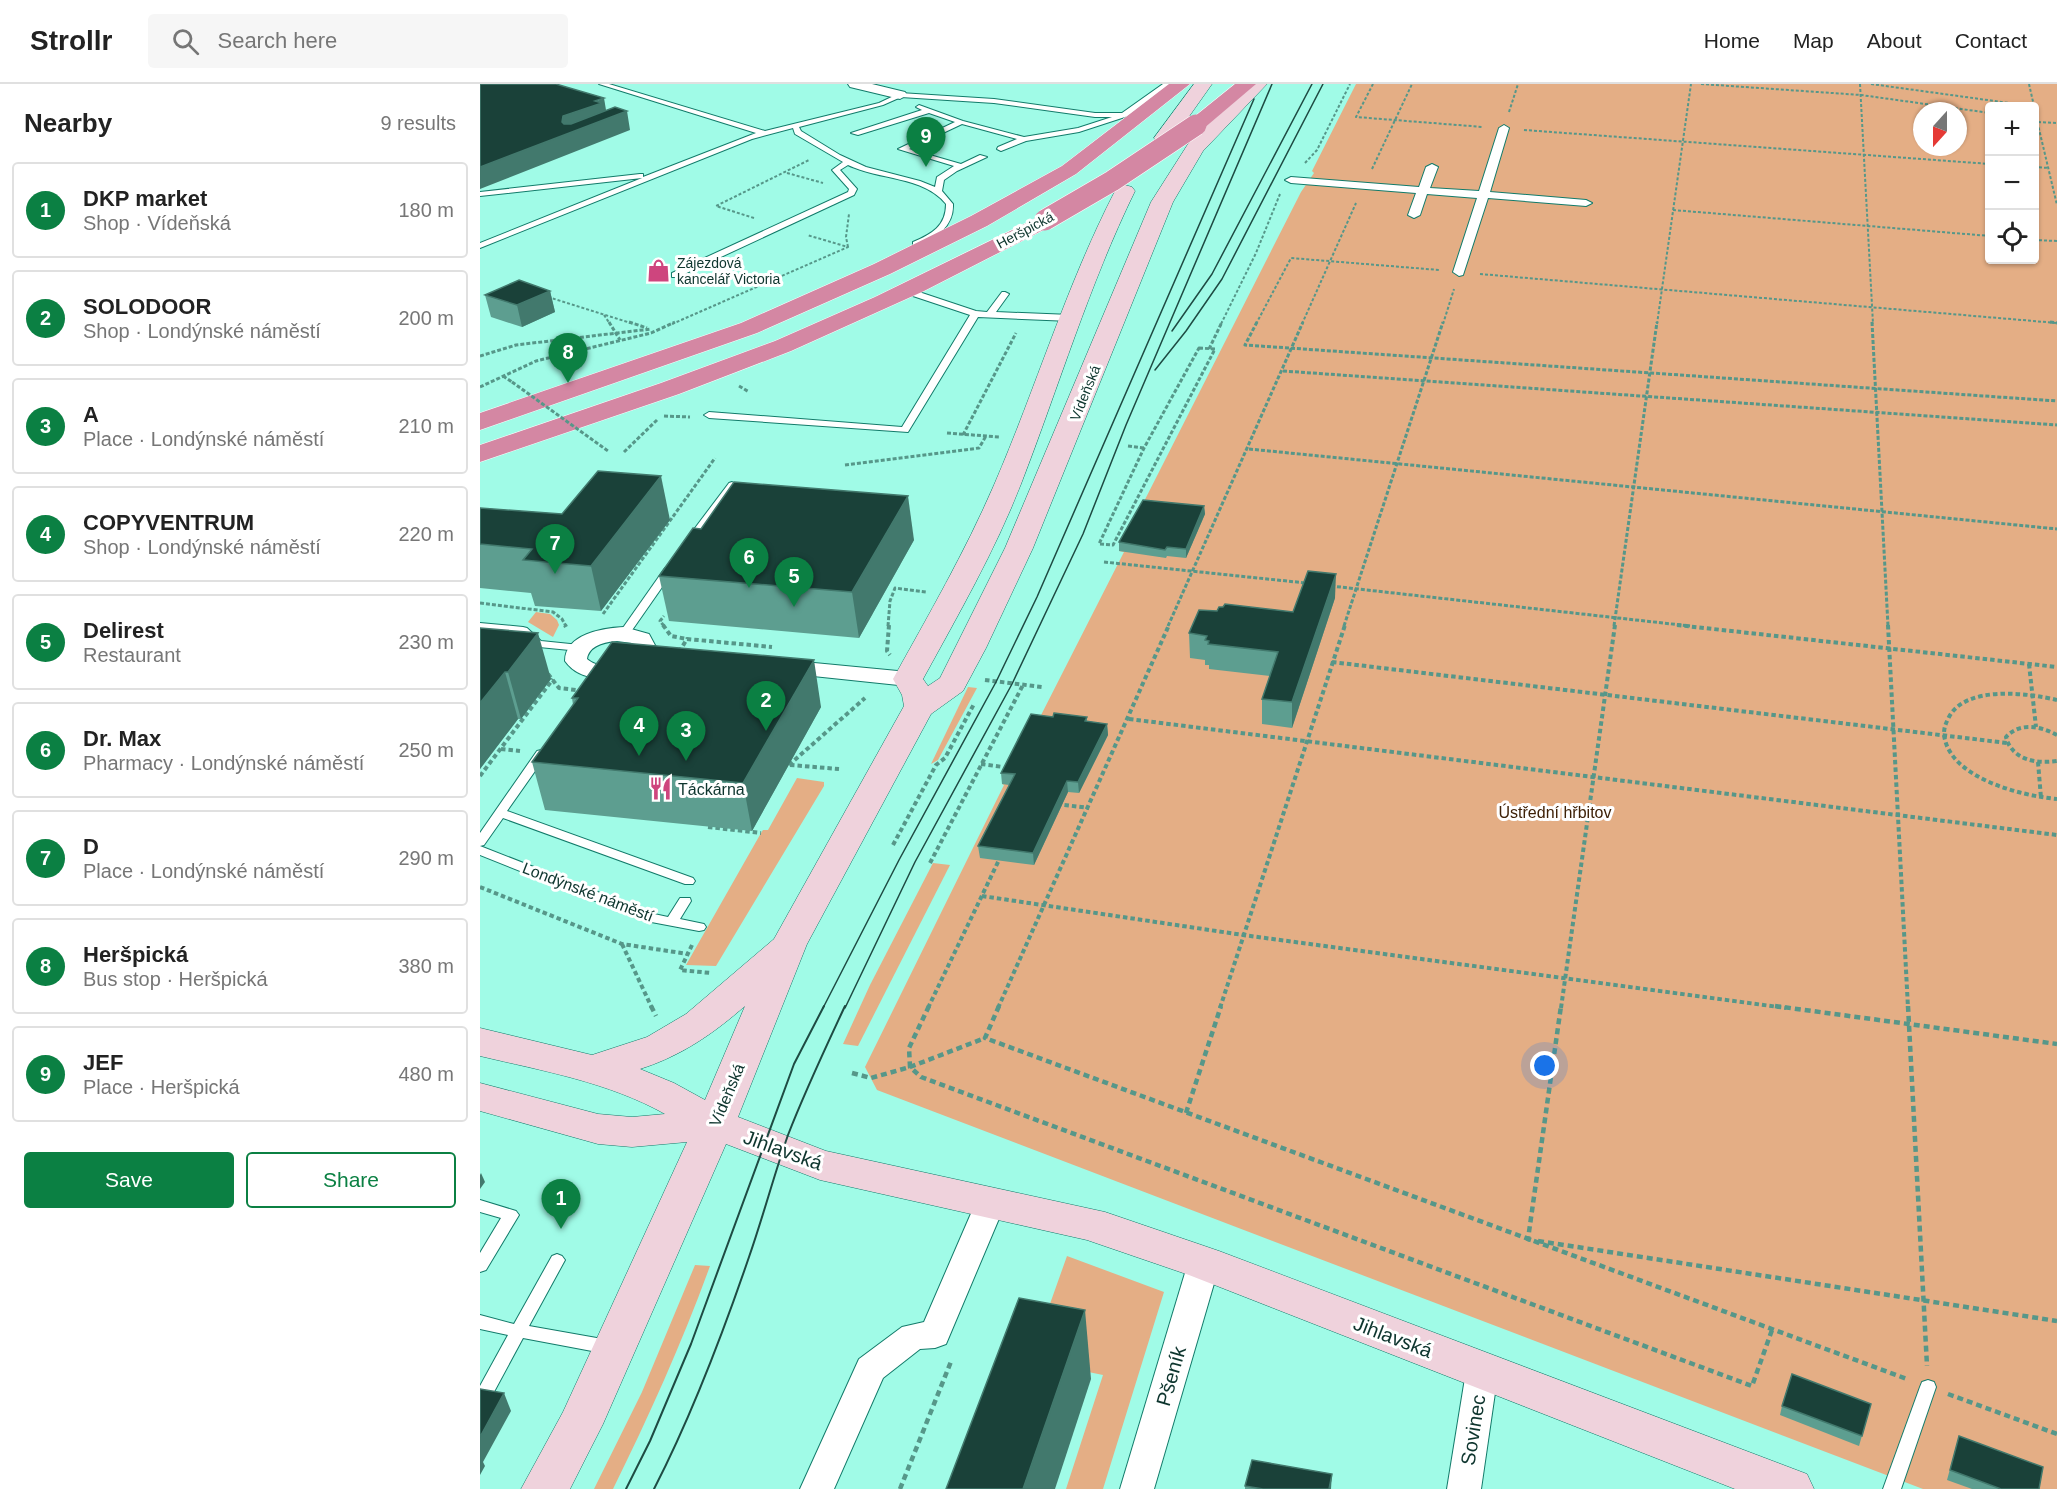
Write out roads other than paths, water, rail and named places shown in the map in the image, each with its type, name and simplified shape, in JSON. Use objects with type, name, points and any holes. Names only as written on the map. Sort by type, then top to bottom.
[{"type":"highway","name":"Heršpická","points":[[480,423],[749,328],[882,269],[979,221],[1069,170],[1181,84]]},
{"type":"highway","name":"Heršpická","points":[[480,454],[710,374],[784,345],[907,291],[1044,220],[1112,181],[1187,131],[1247,84]]},
{"type":"main road","points":[[1164,138],[1203,84]]},
{"type":"main road","name":"Vídeňská","points":[[907,680],[952,684],[1019,548],[1066,439],[1162,202],[1195,147],[1216,123],[1258,84]]},
{"type":"main road","name":"Vídeňská","points":[[545,1489],[580,1424],[615,1348],[715,1124],[789,944],[907,680],[959,586],[1006,486],[1098,245],[1125,191]]},
{"type":"main road","points":[[592,1070],[635,1057],[672,1041],[705,1018],[789,944]]},
{"type":"main road","name":"Jihlavská","points":[[480,1042],[616,1075],[660,1093],[715,1124],[820,1165],[1090,1224],[1204,1263],[1790,1489]]},
{"type":"main road","points":[[480,1097],[598,1129],[632,1132],[715,1124]]},
{"type":"street","points":[[855,84],[900,95]]},
{"type":"street","points":[[1459,272],[1475,194],[1504,128]]},
{"type":"street","points":[[1414,215],[1432,167]]},
{"type":"street","points":[[1291,180],[1586,203]]},
{"type":"street","points":[[624,634],[641,639],[646,650],[643,656],[630,666],[595,676],[576,661],[580,648],[604,635],[624,634]]},
{"type":"street","points":[[643,656],[676,655]]},
{"type":"street","points":[[757,665],[907,680]]},
{"type":"street","points":[[817,1489],[871,1369],[913,1336],[935,1335],[991,1202]]},
{"type":"street","name":"Pšeník","points":[[1137,1489],[1204,1263]]},
{"type":"street","name":"Sovinec","points":[[1464,1489],[1482,1372]]},
{"type":"lane","points":[[602,84],[764,133]]},
{"type":"lane","points":[[1001,149],[1024,139],[1079,130],[1126,115],[1167,84]]},
{"type":"lane","points":[[900,95],[927,111],[1024,139]]},
{"type":"lane","points":[[480,246],[586,195],[653,175],[764,133],[881,104],[900,95],[994,101],[1095,116],[1126,115]]},
{"type":"lane","points":[[855,133],[927,111]]},
{"type":"lane","points":[[961,166],[902,149],[962,122]]},
{"type":"lane","points":[[795,126],[798,132],[848,162],[877,173],[939,190],[951,205],[950,216],[936,233],[903,250],[882,269]]},
{"type":"lane","points":[[939,190],[940,179],[961,166],[983,157]]},
{"type":"lane","points":[[675,275],[853,191],[836,170],[848,162]]},
{"type":"lane","points":[[480,194],[653,175]]},
{"type":"lane","points":[[572,183],[586,195]]},
{"type":"lane","points":[[907,291],[975,314],[1071,318]]},
{"type":"lane","points":[[990,314],[1005,294]]},
{"type":"lane","points":[[709,415],[905,430],[975,314]]},
{"type":"lane","points":[[624,634],[679,557],[712,518],[732,485]]},
{"type":"lane","points":[[480,626],[523,630],[539,644]]},
{"type":"lane","points":[[513,652],[539,644],[580,648]]},
{"type":"lane","points":[[480,842],[548,744]]},
{"type":"lane","points":[[500,813],[689,881]]},
{"type":"lane","name":"Londýnské náměstí","points":[[480,850],[651,918],[699,927]]},
{"type":"lane","points":[[672,921],[685,901]]},
{"type":"lane","points":[[480,1206],[511,1215],[480,1266]]},
{"type":"lane","points":[[482,1398],[557,1260]]},
{"type":"lane","points":[[480,1322],[615,1348]]},
{"type":"lane","points":[[1892,1489],[1928,1387]]},
{"type":"tram line","points":[[845,1008],[915,862],[1012,684],[1083,534],[1126,425],[1272,84]]},
{"type":"tram line","points":[[1172,331],[1212,274],[1312,84]]},
{"type":"tram line","points":[[1155,370],[1186,331],[1222,279],[1323,84]]},
{"type":"tram line","points":[[823,1008],[899,860],[996,682],[1037,597],[1254,99]]},
{"type":"tram line","points":[[626,1489],[650,1441],[691,1344],[794,1064],[824,1006]]},
{"type":"tram line","points":[[654,1489],[706,1375],[749,1257],[788,1135],[845,1006]]},
{"type":"place","name":"JEF","points":[[926,167]]},
{"type":"place","name":"Zájezdová kancelář Victoria","points":[[659,271]]},
{"type":"place","name":"Heršpická","points":[[568,383]]},
{"type":"place","name":"D","points":[[555,574]]},
{"type":"place","name":"Dr. Max","points":[[749,588]]},
{"type":"place","name":"Delirest","points":[[794,607]]},
{"type":"place","name":"SOLODOOR","points":[[766,731]]},
{"type":"place","name":"COPYVENTRUM","points":[[639,756]]},
{"type":"place","name":"A","points":[[686,761]]},
{"type":"place","name":"Táckárna","points":[[660,789]]},
{"type":"place","name":"DKP market","points":[[561,1229]]},
{"type":"park label","name":"Ústřední hřbitov","points":[[1555,812]]}]
